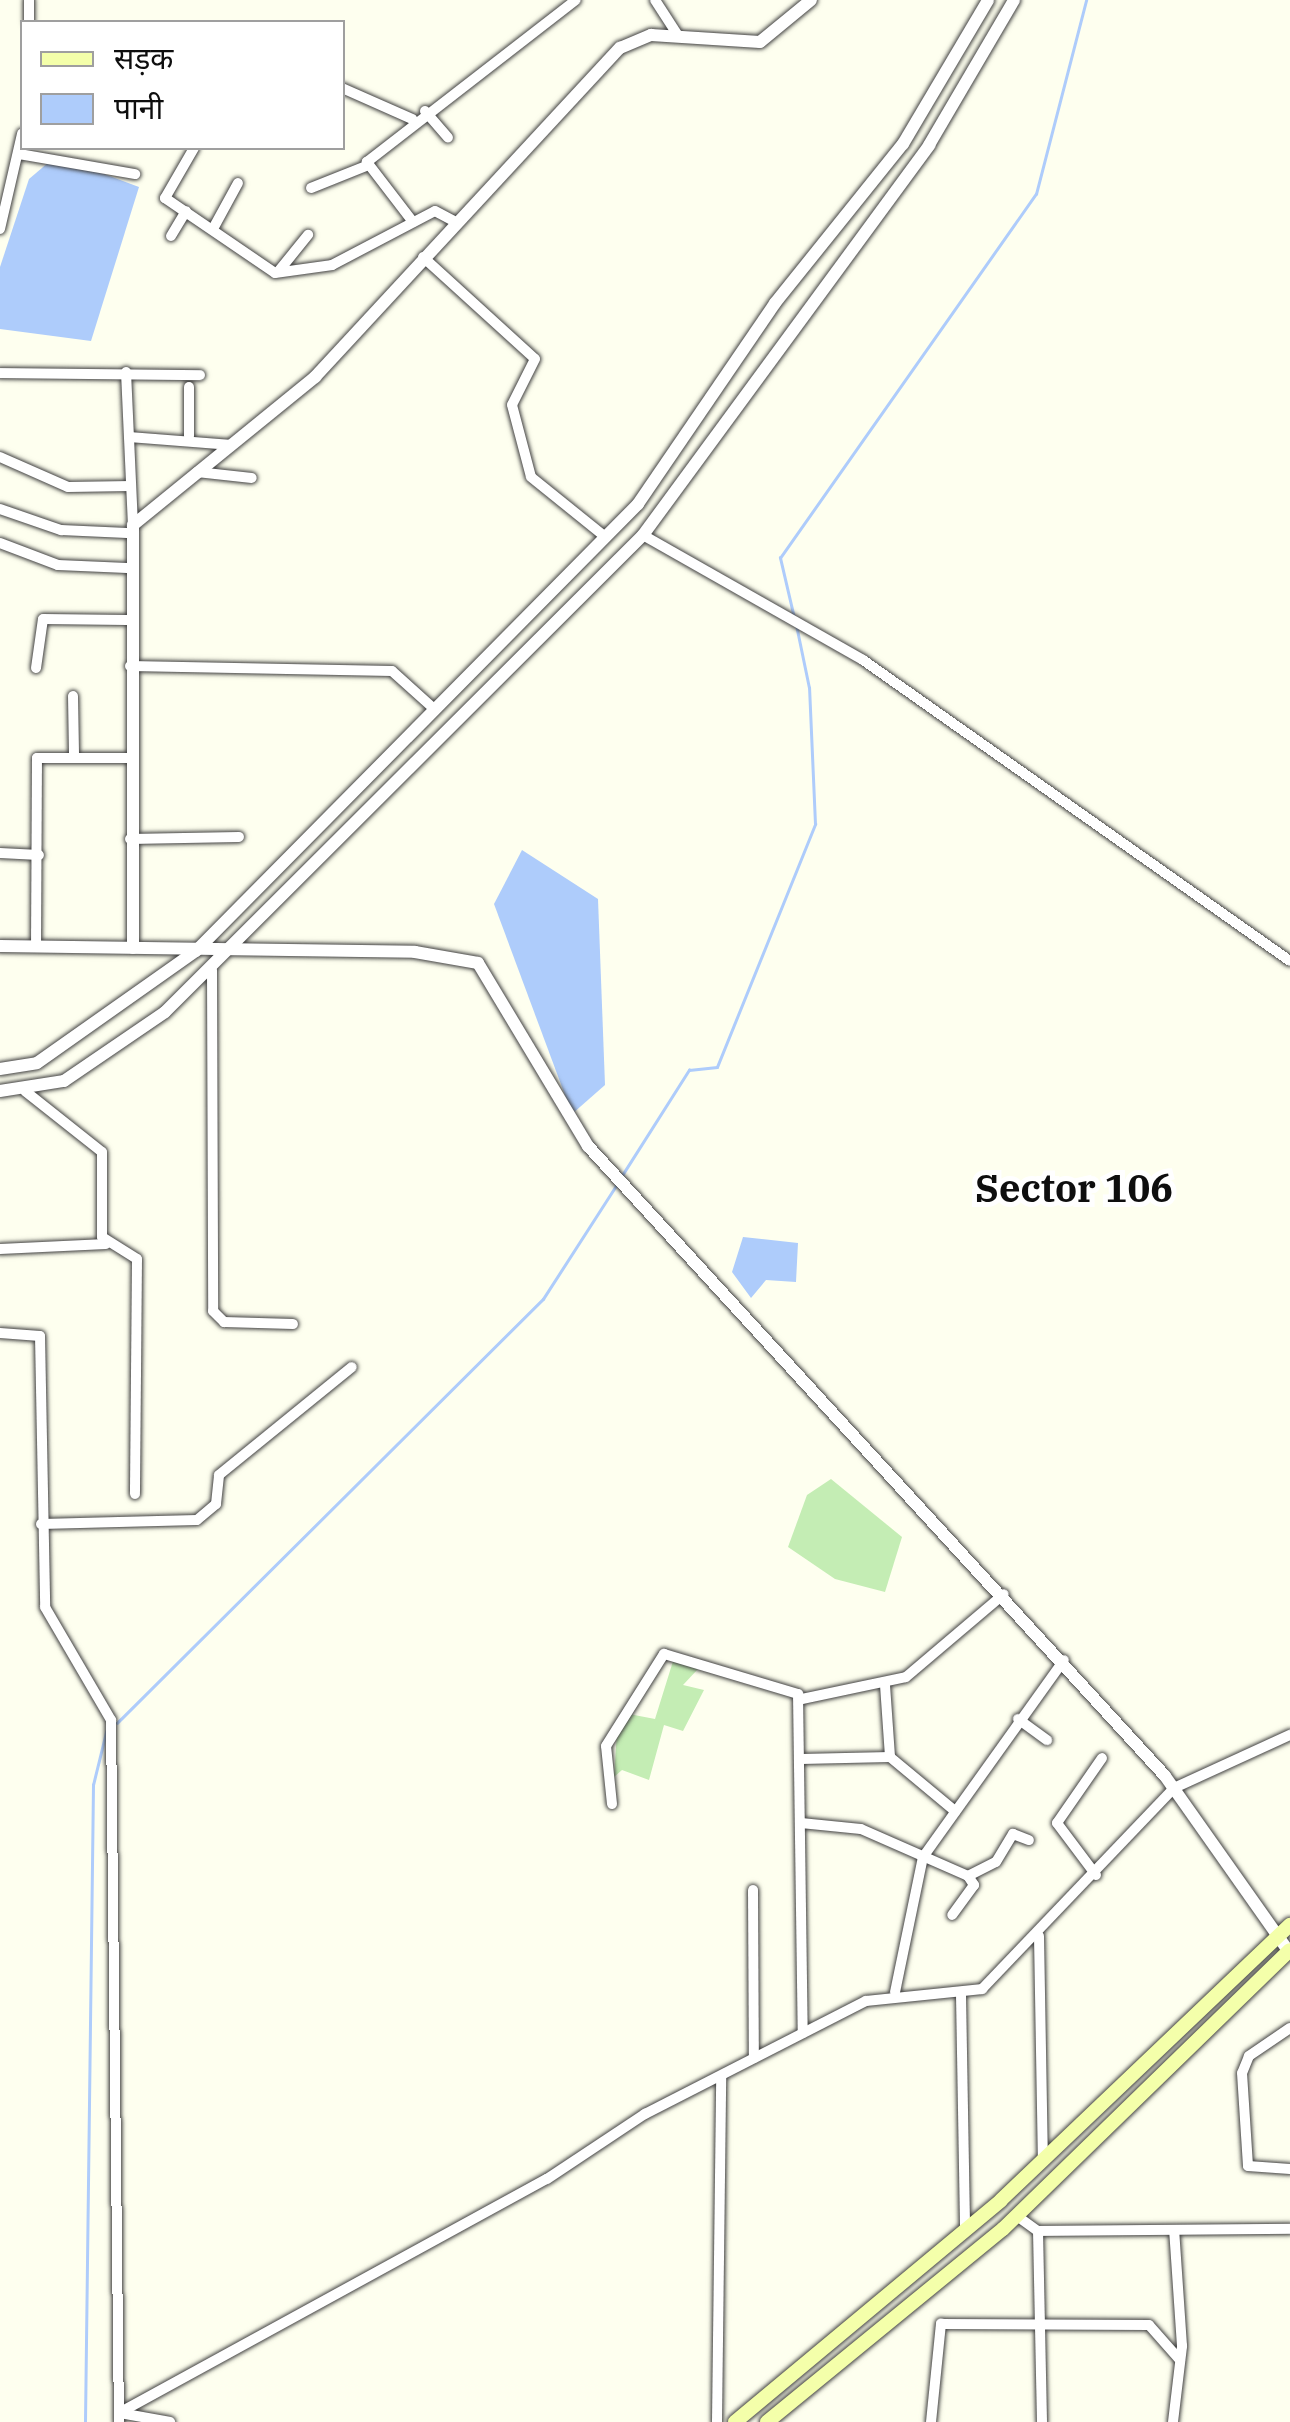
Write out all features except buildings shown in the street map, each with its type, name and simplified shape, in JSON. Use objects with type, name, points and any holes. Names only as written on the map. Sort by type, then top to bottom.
[{"type":"main road","points":[[736,2422],[965,2230],[1290,1925]]},
{"type":"main road","points":[[767,2422],[1017,2216],[1290,1952]]},
{"type":"street","points":[[311,188],[366,166],[412,119],[504,62],[576,0]]},
{"type":"street","points":[[654,0],[677,34]]},
{"type":"street","points":[[0,508],[61,530],[130,529],[315,377],[620,48],[677,34],[760,42],[811,0]]},
{"type":"street","points":[[0,1069],[38,1063],[196,951],[648,491],[775,303],[902,144],[988,0]]},
{"type":"street","points":[[0,1091],[25,1091],[64,1081],[212,970],[643,535],[928,145],[1014,0]]},
{"type":"street","points":[[345,89],[412,119]]},
{"type":"street","points":[[425,111],[448,137]]},
{"type":"street","points":[[0,229],[20,150]]},
{"type":"street","points":[[193,150],[163,194],[277,273],[332,266],[434,210],[456,222]]},
{"type":"street","points":[[20,154],[135,174]]},
{"type":"street","points":[[366,166],[413,222]]},
{"type":"street","points":[[214,227],[238,183]]},
{"type":"street","points":[[171,236],[186,211]]},
{"type":"street","points":[[277,273],[308,235]]},
{"type":"street","points":[[423,258],[533,356],[512,405],[531,477],[604,536]]},
{"type":"street","points":[[126,372],[131,486],[127,620],[133,948]]},
{"type":"street","points":[[0,373],[200,375]]},
{"type":"street","points":[[189,387],[189,436]]},
{"type":"street","points":[[129,437],[189,436],[232,445]]},
{"type":"street","points":[[0,458],[68,487],[131,486]]},
{"type":"street","points":[[197,472],[252,478]]},
{"type":"street","points":[[643,535],[863,660],[1290,961]]},
{"type":"street","points":[[0,543],[58,564],[127,568]]},
{"type":"street","points":[[36,668],[43,620],[127,620]]},
{"type":"street","points":[[129,666],[392,670],[432,707]]},
{"type":"street","points":[[72,696],[74,756]]},
{"type":"street","points":[[36,947],[37,758],[128,758]]},
{"type":"street","points":[[130,839],[239,837]]},
{"type":"street","points":[[0,853],[39,855]]},
{"type":"street","points":[[0,946],[472,959],[616,1179],[1064,1660],[1174,1788],[1290,1952]]},
{"type":"street","points":[[212,970],[213,1311],[224,1322],[292,1324]]},
{"type":"street","points":[[25,1091],[102,1152],[106,1244]]},
{"type":"street","points":[[0,1249],[106,1244],[137,1259],[136,1494]]},
{"type":"street","points":[[0,1333],[40,1336],[45,1608],[111,1720],[119,2418]]},
{"type":"street","points":[[41,1524],[197,1520],[216,1504],[218,1475],[352,1368]]},
{"type":"street","points":[[612,1804],[606,1746],[664,1654],[802,1700],[885,1685],[1004,1594]]},
{"type":"street","points":[[896,1992],[922,1857],[1064,1660]]},
{"type":"street","points":[[885,1685],[890,1757]]},
{"type":"street","points":[[802,1700],[803,2033]]},
{"type":"street","points":[[1018,1720],[1048,1740]]},
{"type":"street","points":[[119,2418],[803,2033],[896,1992],[961,1996],[994,1981],[1174,1788],[1290,1735]]},
{"type":"street","points":[[801,1758],[890,1757],[955,1810]]},
{"type":"street","points":[[1096,1874],[1057,1824],[1102,1758]]},
{"type":"street","points":[[801,1824],[861,1829],[968,1876],[974,1884],[952,1914]]},
{"type":"street","points":[[968,1876],[996,1862],[1013,1834],[1029,1840]]},
{"type":"street","points":[[753,1890],[754,2058]]},
{"type":"street","points":[[1039,1936],[1043,2160]]},
{"type":"street","points":[[961,1996],[965,2230]]},
{"type":"street","points":[[1290,2028],[1248,2056],[1242,2073],[1248,2166],[1290,2169]]},
{"type":"street","points":[[717,2422],[721,2076]]},
{"type":"street","points":[[1017,2216],[1038,2231],[1290,2229]]},
{"type":"street","points":[[1173,2422],[1180,2360],[1174,2230]]},
{"type":"street","points":[[1038,2231],[1042,2422]]},
{"type":"street","points":[[931,2422],[941,2324],[1149,2325],[1180,2360]]},
{"type":"street","points":[[119,2418],[170,2422]]},
{"type":"green space","points":[[831,1479],[902,1537],[885,1592],[835,1579],[788,1547],[807,1495]]},
{"type":"green space","points":[[674,1658],[698,1669],[683,1685],[704,1690],[683,1731],[664,1725],[649,1780],[622,1770],[614,1777],[617,1732],[629,1714],[655,1719]]},
{"type":"water","points":[[56,156],[139,187],[91,341],[0,329],[0,267],[29,179]]},
{"type":"water","points":[[522,850],[598,899],[605,1085],[572,1114],[494,904]]},
{"type":"water","points":[[743,1237],[798,1243],[796,1282],[766,1280],[751,1298],[732,1272]]},
{"type":"waterway","points":[[794,618],[780,558],[1036,194],[1086,0]]},
{"type":"waterway","points":[[621,1177],[689,1070],[717,1067],[815,824],[809,688],[796,625]]},
{"type":"waterway","points":[[117,1723],[543,1299],[617,1184]]},
{"type":"waterway","points":[[85,2422],[93,1785],[106,1732]]},
{"type":"district","name":"Sector 106","points":[[1074,1188]]}]
